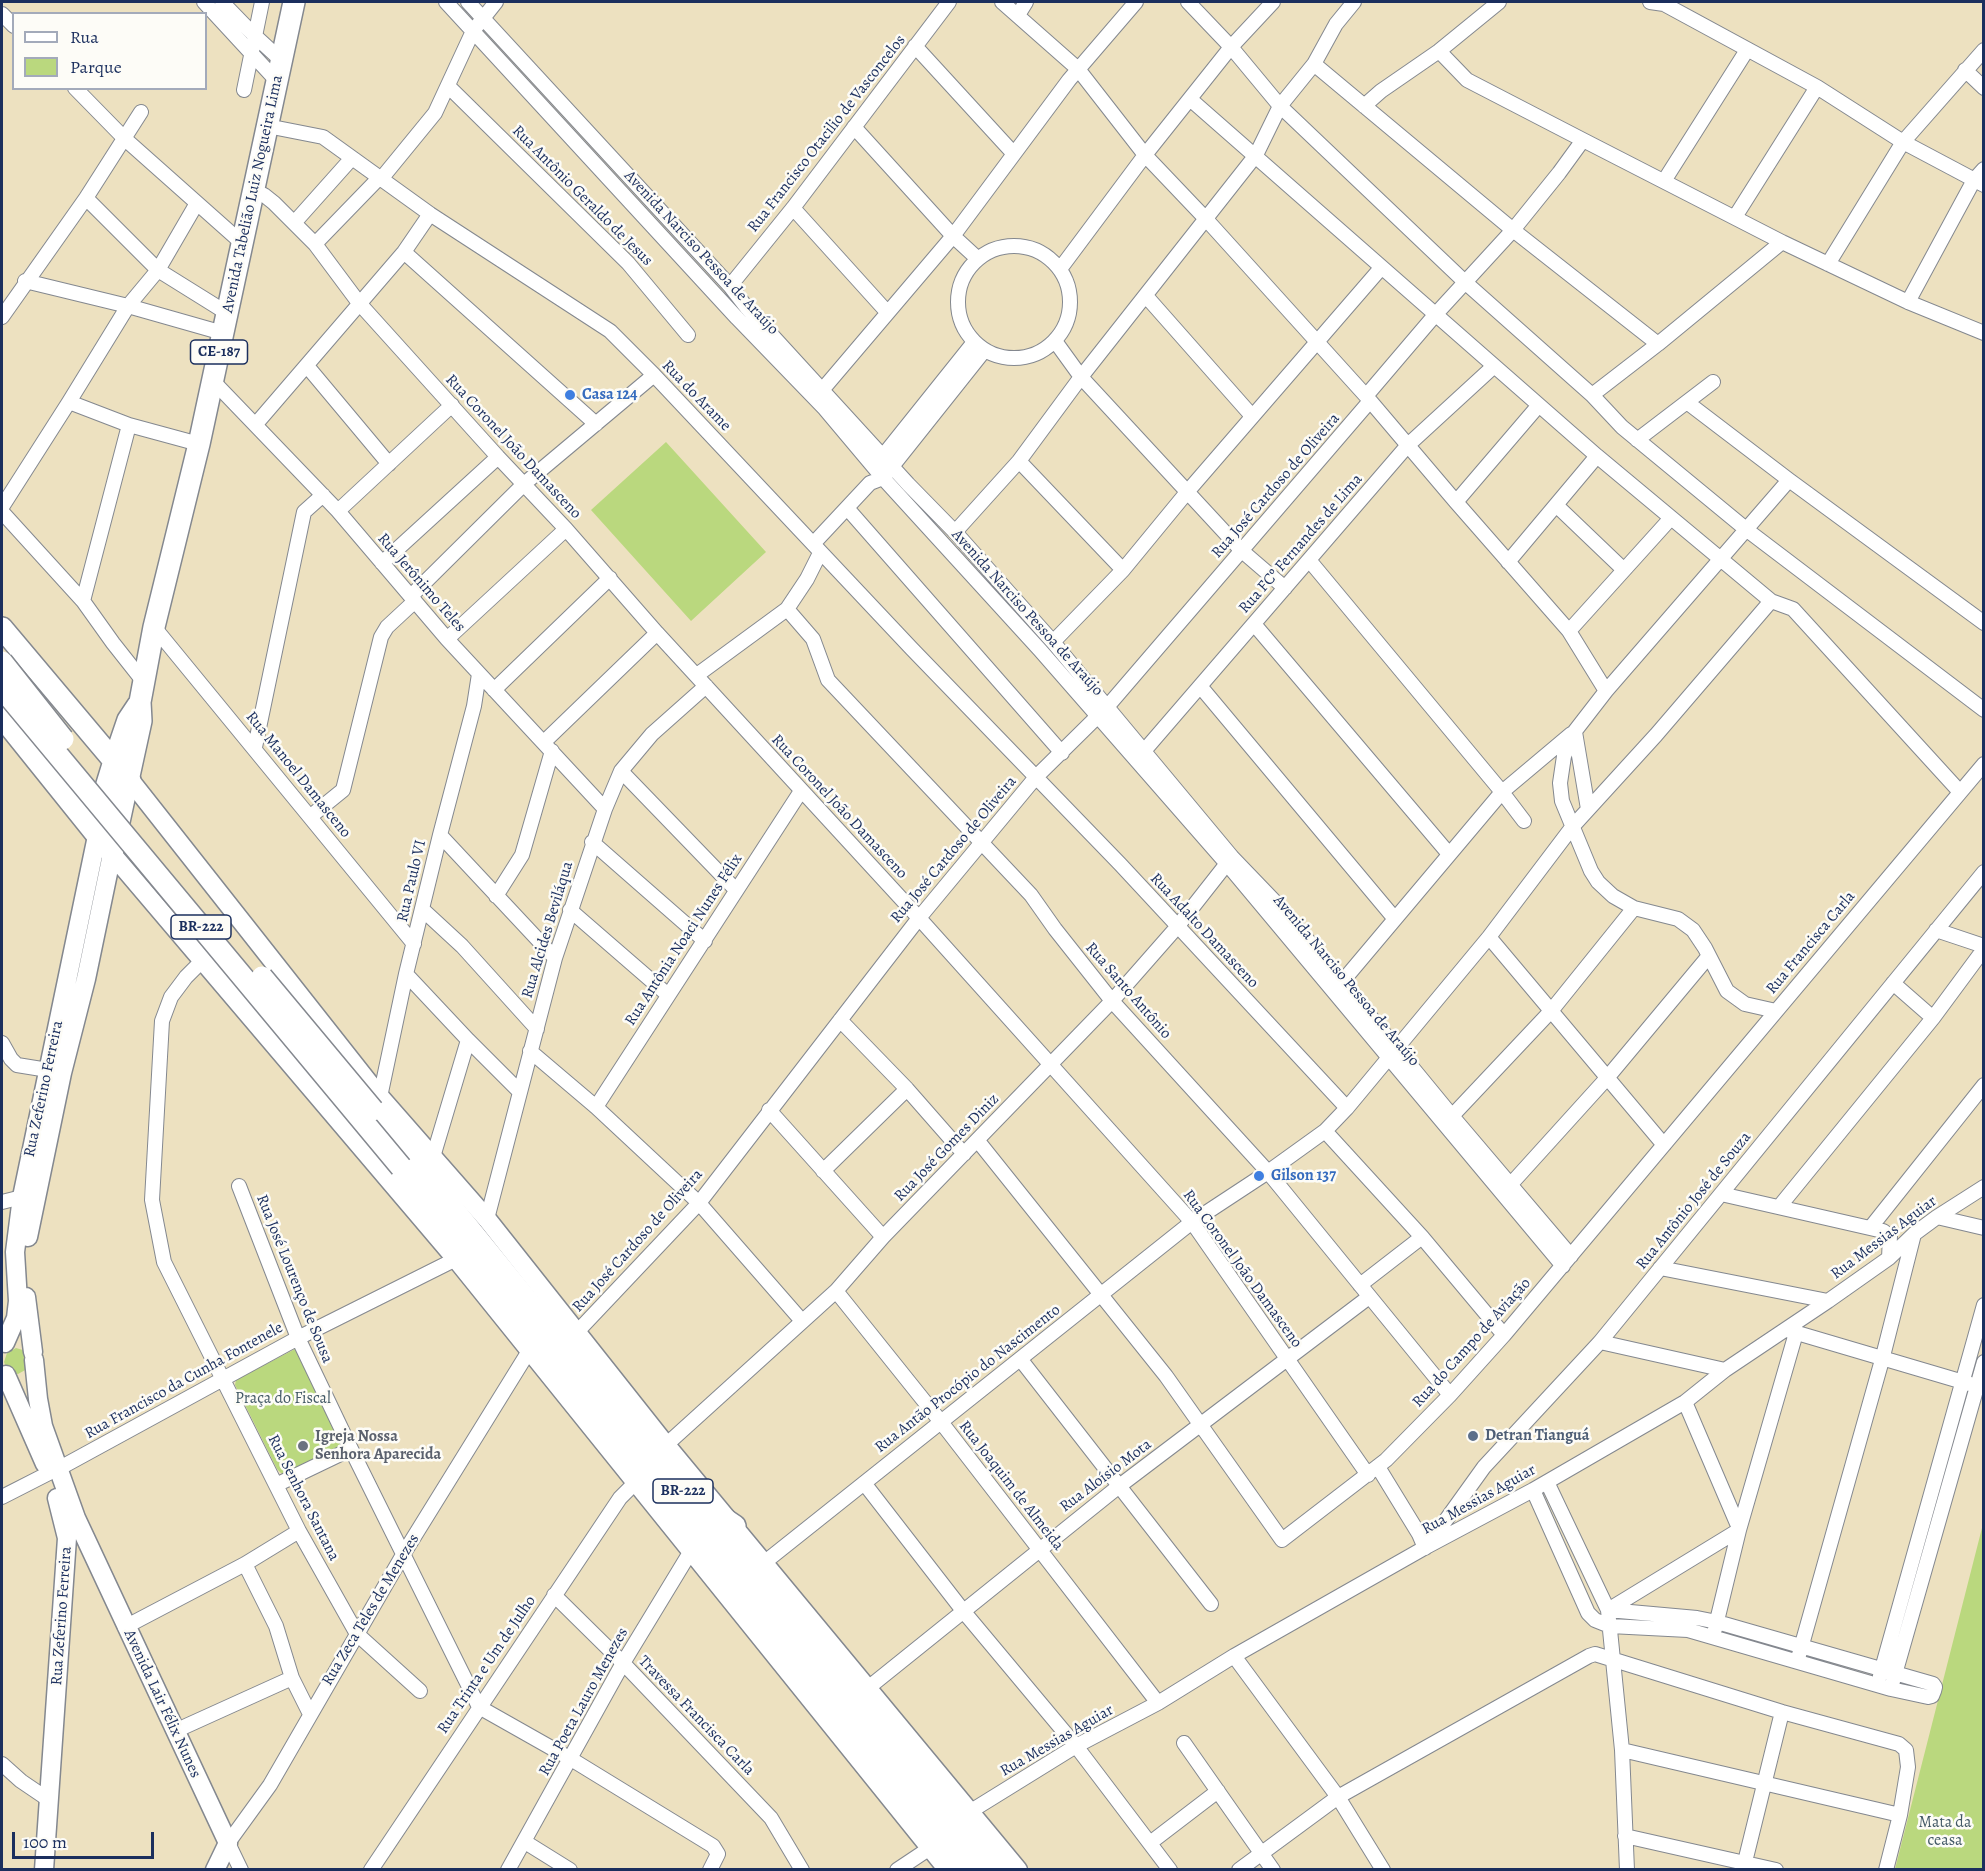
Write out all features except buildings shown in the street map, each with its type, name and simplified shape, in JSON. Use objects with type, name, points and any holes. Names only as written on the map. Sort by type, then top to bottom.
[{"type":"highway","name":"Avenida Tabelião Luiz Nogueira Lima","points":[[112,854],[130,780],[141,721],[140,702],[154,627],[199,444],[294,2]]},
{"type":"highway","points":[[2,628],[130,780]]},
{"type":"highway","name":"BR-222","points":[[2,662],[162,860],[377,1103],[685,1493],[996,1869]]},
{"type":"highway","name":"BR-222","points":[[2,688],[401,1167],[558,1365],[971,1869]]},
{"type":"highway","name":"Avenida Tabelião Luiz Nogueira Lima","points":[[97,836],[106,787],[114,761],[128,720],[140,702]]},
{"type":"highway","name":"BR-222","points":[[2,717],[112,854]]},
{"type":"highway","points":[[685,1493],[735,1526]]},
{"type":"highway","points":[[697,1558],[748,1597]]},
{"type":"main road","points":[[130,780],[377,1103],[434,1157],[487,1219],[666,1444],[1018,1869]]},
{"type":"main road","name":"Rua Zeferino Ferreira","points":[[44,1869],[67,1538],[42,1417],[26,1301],[25,1251],[62,1072],[97,836]]},
{"type":"main road","name":"Rua Zeferino Ferreira","points":[[3,1345],[16,1318],[15,1252],[22,1197],[48,1070],[112,854]]},
{"type":"main road","name":"BR-222","points":[[112,854],[456,1259],[948,1869]]},
{"type":"main road","points":[[3,1345],[16,1340],[21,1341],[26,1343],[34,1356],[29,1371],[24,1375],[18,1377],[4,1373]]},
{"type":"main road","name":"Rua Zeferino Ferreira","points":[[4,1373],[86,1538]]},
{"type":"main road","points":[[67,1538],[79,1535],[86,1538]]},
{"type":"main road","name":"Avenida Lair Félix Nunes","points":[[86,1538],[125,1627],[228,1843]]},
{"type":"main road","name":"Rua Zeca Teles de Menezes","points":[[215,1869],[228,1843]]},
{"type":"street","points":[[204,2],[252,53],[279,70]]},
{"type":"street","points":[[222,2],[255,36],[279,70]]},
{"type":"street","points":[[244,90],[262,2]]},
{"type":"street","name":"Avenida Narciso Pessoa de Araújo","points":[[446,2],[737,318],[825,410],[875,476],[1103,712],[1144,751],[1230,861],[1282,909],[1342,982],[1392,1052],[1496,1188],[1567,1261]]},
{"type":"street","name":"Avenida Narciso Pessoa de Araújo","points":[[468,2],[955,532],[1053,642],[1103,712],[1392,1052],[1511,1184],[1567,1261]]},
{"type":"street","points":[[315,244],[380,178],[435,113],[473,31],[496,2]]},
{"type":"street","name":"Rua Francisco Otacilio de Vasconcelos","points":[[729,286],[793,207],[949,2]]},
{"type":"street","points":[[1002,2],[1078,69],[1145,155],[1368,399],[1569,631],[1606,691]]},
{"type":"street","points":[[1018,15],[1026,2]]},
{"type":"street","points":[[823,389],[886,312],[953,236],[1078,69],[1136,2]]},
{"type":"street","points":[[1188,2],[1231,46],[1280,106],[1466,283],[1592,395],[1637,440],[1747,530],[1983,710]]},
{"type":"street","points":[[1060,269],[1145,155],[1231,46],[1273,2]]},
{"type":"street","points":[[955,532],[1018,461],[1081,377],[1256,155],[1280,106],[1314,64],[1336,24],[1354,2]]},
{"type":"street","points":[[1364,106],[1381,91],[1439,51],[1499,2]]},
{"type":"street","points":[[1650,2],[1664,4],[1817,87],[1903,142],[1980,178],[1908,302]]},
{"type":"street","points":[[915,46],[1014,154]]},
{"type":"street","points":[[1664,181],[1748,50]]},
{"type":"street","points":[[1828,264],[1903,142],[1983,50]]},
{"type":"street","points":[[1439,51],[1467,80],[1782,242],[1908,302],[1983,333]]},
{"type":"street","points":[[1314,64],[1513,230],[1658,344]]},
{"type":"street","points":[[1965,70],[1983,88]]},
{"type":"street","name":"Rua Antônio Geraldo de Jesus","points":[[447,86],[628,263],[688,335]]},
{"type":"street","points":[[1735,217],[1817,87]]},
{"type":"street","points":[[77,90],[124,140],[242,243]]},
{"type":"street","points":[[1190,99],[1597,456],[1771,601],[1793,609],[1960,792]]},
{"type":"street","points":[[2,317],[25,281],[86,198],[141,112]]},
{"type":"street","name":"Rua do Arame","points":[[267,126],[318,135],[430,214],[609,331],[654,375],[1036,777]]},
{"type":"street","points":[[854,127],[953,236],[978,259]]},
{"type":"street","name":"Rua José Cardoso de Oliveira","points":[[577,1332],[699,1203],[919,918],[1036,777],[1103,712],[1242,550],[1435,315],[1513,230],[1583,140]]},
{"type":"street","points":[[294,223],[352,158]]},
{"type":"street","name":"Rua Coronel João Damasceno","points":[[252,190],[264,195],[315,244],[359,303],[498,457],[566,528],[657,633],[919,918],[1192,1222],[1287,1358],[1419,1534],[1426,1548]]},
{"type":"street","points":[[86,198],[158,270],[225,323]]},
{"type":"street","points":[[2,507],[128,306],[158,270],[197,203]]},
{"type":"street","points":[[793,207],[886,312]]},
{"type":"street","points":[[256,424],[404,252],[430,214]]},
{"type":"street","points":[[1592,395],[1782,242]]},
{"type":"street","points":[[1017,246],[1034,249],[1048,257],[1060,269],[1067,283],[1070,298],[1069,314],[1064,329],[1043,351],[1029,357],[1013,359],[998,357],[979,346],[963,326],[958,310],[958,293],[963,278],[978,259],[986,253],[1001,247],[1017,246]]},
{"type":"street","points":[[404,252],[596,424]]},
{"type":"street","points":[[1053,642],[1123,570],[1316,341],[1381,268]]},
{"type":"street","points":[[25,281],[128,306],[225,323]]},
{"type":"street","points":[[1146,296],[1252,416]]},
{"type":"street","points":[[1055,341],[1081,377],[1242,550],[1285,588]]},
{"type":"street","name":"Rua Alcides Beviláqua","points":[[487,1219],[555,958],[592,842],[621,771],[702,681],[787,609],[807,579],[817,548],[979,346]]},
{"type":"street","points":[[307,366],[389,464]]},
{"type":"street","name":"Rua FCº Fernandes de Lima","points":[[1144,751],[1408,446],[1493,367]]},
{"type":"street","points":[[311,816],[343,790],[381,637],[387,627],[524,484],[654,375]]},
{"type":"street","name":"Rua Jerônimo Teles","points":[[212,380],[338,511],[447,639],[604,809]]},
{"type":"street","points":[[1637,440],[1713,382]]},
{"type":"street","points":[[69,402],[129,425],[199,444]]},
{"type":"street","points":[[1688,403],[1983,622]]},
{"type":"street","points":[[338,511],[452,405]]},
{"type":"street","points":[[1456,502],[1539,405]]},
{"type":"street","points":[[82,601],[129,425]]},
{"type":"street","points":[[1508,562],[1597,456]]},
{"type":"street","points":[[382,563],[498,457]]},
{"type":"street","points":[[1018,461],[1123,570]]},
{"type":"street","points":[[1342,982],[1502,792],[1575,731],[1606,691],[1789,480]]},
{"type":"street","points":[[255,747],[304,512],[323,495]]},
{"type":"street","points":[[1556,506],[1624,570]]},
{"type":"street","points":[[847,508],[1062,753]]},
{"type":"street","points":[[2,512],[82,601],[143,681]]},
{"type":"street","points":[[1569,631],[1671,518]]},
{"type":"street","points":[[447,639],[566,528]]},
{"type":"street","points":[[1309,560],[1524,821]]},
{"type":"street","points":[[494,690],[610,578]]},
{"type":"street","name":"Rua Antão Procópio do Nascimento","points":[[765,1562],[1192,1222],[1269,1172],[1325,1131],[1347,1108],[1489,938],[1573,826],[1656,735],[1771,601]]},
{"type":"street","name":"Rua Santo Antônio","points":[[787,609],[813,639],[828,680],[1031,895],[1055,929],[1113,1001],[1269,1172],[1450,1395]]},
{"type":"street","points":[[1254,624],[1449,854]]},
{"type":"street","name":"Rua Manoel Damasceno","points":[[154,627],[255,747],[414,944]]},
{"type":"street","points":[[496,897],[522,855],[548,746],[657,633]]},
{"type":"street","name":"Rua Paulo VI","points":[[377,1103],[406,974],[474,706],[479,674]]},
{"type":"street","points":[[1200,686],[1395,919]]},
{"type":"street","points":[[1575,731],[1588,809]]},
{"type":"street","points":[[1575,731],[1564,756],[1560,783],[1562,801],[1590,871],[1613,896],[1634,908],[1678,919],[1693,930],[1727,991],[1745,1004],[1776,1011]]},
{"type":"street","name":"Rua Francisca Carla","points":[[1664,1145],[1983,764]]},
{"type":"street","points":[[621,771],[736,890]]},
{"type":"street","name":"Rua Adalto Damasceno","points":[[1036,777],[1347,1108]]},
{"type":"street","name":"Rua Antônia Noaci Nunes Félix","points":[[596,1107],[801,791]]},
{"type":"street","points":[[440,835],[555,958]]},
{"type":"street","points":[[592,842],[705,940]]},
{"type":"street","name":"Rua José Gomes Diniz","points":[[666,1444],[836,1291],[883,1237],[1113,1001],[1230,861]]},
{"type":"street","name":"Rua Antônio José de Souza","points":[[1426,1548],[1484,1467],[1600,1342],[1983,872]]},
{"type":"street","points":[[1452,1116],[1551,1011],[1634,908]]},
{"type":"street","points":[[423,910],[462,946],[537,1029]]},
{"type":"street","points":[[570,910],[668,995]]},
{"type":"street","points":[[1779,1207],[1934,1018],[1983,948],[1936,930]]},
{"type":"street","points":[[1489,938],[1664,1145]]},
{"type":"street","points":[[1511,1184],[1607,1078],[1708,957]]},
{"type":"street","name":"Rua Senhora Santana","points":[[203,960],[171,997],[162,1021],[152,1200],[164,1262],[299,1532],[357,1634],[420,1691]]},
{"type":"street","points":[[406,974],[520,1092]]},
{"type":"street","points":[[1893,984],[1934,1018]]},
{"type":"street","points":[[840,1020],[907,1089],[964,1154]]},
{"type":"street","points":[[434,1157],[468,1040]]},
{"type":"street","points":[[2,1043],[17,1065],[48,1070]]},
{"type":"street","points":[[530,1051],[596,1107],[699,1203],[802,1321]]},
{"type":"street","points":[[1871,1227],[1983,1085]]},
{"type":"street","points":[[823,1171],[907,1089]]},
{"type":"street","points":[[769,1110],[883,1237]]},
{"type":"street","points":[[1325,1131],[1422,1237],[1504,1335]]},
{"type":"street","points":[[978,1141],[1166,1376],[1201,1425]]},
{"type":"street","name":"Rua do Campo de Aviação","points":[[1201,1425],[1282,1540],[1373,1471],[1450,1395],[1504,1335],[1664,1145]]},
{"type":"street","name":"Rua José Lourenço de Sousa","points":[[239,1186],[298,1338],[479,1707]]},
{"type":"street","name":"Rua Messias Aguiar","points":[[971,1811],[1076,1746],[1158,1703],[1234,1656],[1533,1490],[1685,1402],[1725,1370],[1791,1331],[1828,1301],[1889,1258],[1914,1234],[1983,1187]]},
{"type":"street","points":[[1721,1194],[1884,1231],[1890,1236],[1889,1258]]},
{"type":"street","points":[[2,1202],[22,1197]]},
{"type":"street","points":[[1937,1217],[1983,1228]]},
{"type":"street","points":[[1797,1661],[1882,1359],[1914,1234]]},
{"type":"street","points":[[1360,1285],[1422,1237]]},
{"type":"street","name":"Rua Francisco da Cunha Fontenele","points":[[2,1497],[298,1338],[456,1259]]},
{"type":"street","points":[[1660,1269],[1828,1301]]},
{"type":"street","name":"Rua Joaquim de Almeida","points":[[836,1291],[941,1422],[1158,1703]]},
{"type":"street","name":"Rua Aloísio Mota","points":[[868,1688],[1118,1487],[1369,1297]]},
{"type":"street","points":[[1889,1670],[1983,1305]]},
{"type":"street","points":[[1714,1637],[1739,1529],[1791,1331],[1980,1387]]},
{"type":"street","points":[[1600,1342],[1725,1370]]},
{"type":"street","name":"Rua Zeca Teles de Menezes","points":[[228,1843],[270,1785],[404,1553],[529,1351]]},
{"type":"street","points":[[1021,1360],[1211,1604]]},
{"type":"street","points":[[1884,1687],[1980,1387],[1983,1362]]},
{"type":"street","points":[[1685,1402],[1739,1529]]},
{"type":"street","points":[[276,1485],[351,1449]]},
{"type":"street","points":[[1547,1482],[1608,1610],[1622,1750],[1627,1869]]},
{"type":"street","name":"Rua Trinta e Um de Julho","points":[[371,1869],[620,1498],[635,1483]]},
{"type":"street","points":[[864,1483],[964,1612],[1076,1746],[1170,1869]]},
{"type":"street","points":[[1533,1490],[1588,1613],[1594,1620],[1610,1626],[1688,1630],[1884,1687],[1928,1697],[1932,1696],[1935,1687],[1933,1684],[1889,1670],[1717,1622],[1608,1610]]},
{"type":"street","points":[[1540,1505],[1555,1499]]},
{"type":"street","points":[[1608,1610],[1739,1529]]},
{"type":"street","points":[[125,1627],[245,1564],[299,1532]]},
{"type":"street","points":[[1557,1544],[1573,1536]]},
{"type":"street","name":"Rua Poeta Lauro Menezes","points":[[508,1869],[623,1663],[697,1558]]},
{"type":"street","points":[[245,1564],[276,1626],[292,1678],[310,1714]]},
{"type":"street","name":"Travessa Francisca Carla","points":[[554,1595],[623,1663],[771,1818],[802,1869]]},
{"type":"street","points":[[1239,1869],[1338,1797],[1595,1654],[1782,1712],[1899,1744],[1906,1750],[1908,1767],[1900,1815],[1886,1869]]},
{"type":"street","points":[[1234,1656],[1338,1797],[1383,1869]]},
{"type":"street","points":[[175,1731],[292,1678]]},
{"type":"street","points":[[479,1707],[571,1759],[713,1846],[717,1854],[710,1869]]},
{"type":"street","points":[[1744,1866],[1782,1712]]},
{"type":"street","points":[[1184,1743],[1273,1869]]},
{"type":"street","points":[[1622,1750],[1900,1815]]},
{"type":"street","points":[[2,1764],[21,1781],[49,1800]]},
{"type":"street","points":[[1150,1843],[1218,1791]]},
{"type":"street","points":[[1625,1836],[1744,1866],[1776,1869]]},
{"type":"street","points":[[525,1842],[570,1869]]},
{"type":"street","name":"Avenida Lair Félix Nunes","points":[[228,1843],[241,1869]]},
{"type":"street","points":[[903,1868],[930,1848]]},
{"type":"green space","points":[[666,442],[766,552],[691,621],[591,510]]},
{"type":"green space","points":[[16,1348],[26,1351],[27,1369],[18,1374],[6,1367],[4,1362],[7,1353]]},
{"type":"green space","name":"Praça do Fiscal","points":[[295,1349],[299,1351],[346,1447],[284,1476],[277,1469],[235,1385],[236,1380]]},
{"type":"green space","name":"Mata da ceasa","points":[[1983,1524],[1983,1869],[1895,1869]]},
{"type":"place","name":"Casa 124","points":[[570,395]]},
{"type":"place","name":"Gilson 137","points":[[1259,1176]]},
{"type":"place","name":"Detran Tianguá","points":[[1473,1436]]},
{"type":"place","name":"Igreja Nossa Senhora Aparecida","points":[[303,1446]]}]
